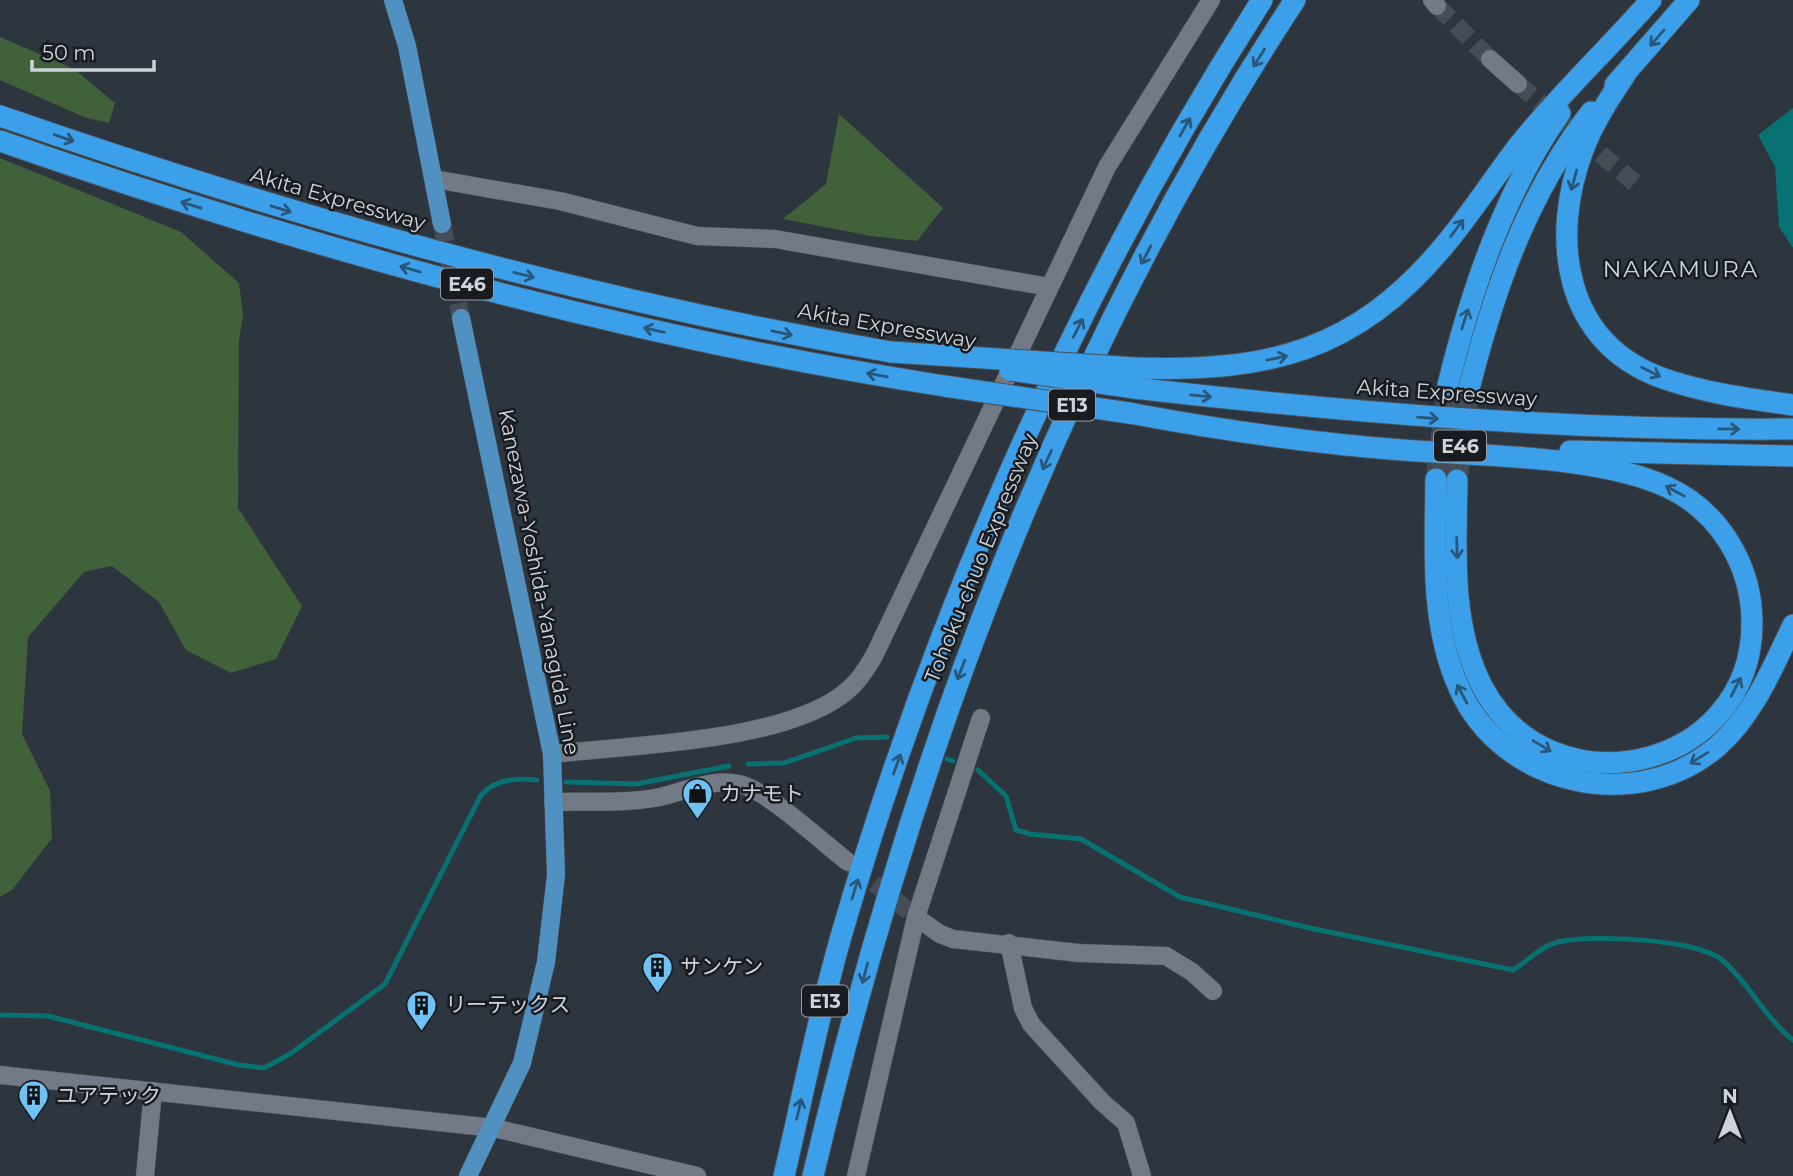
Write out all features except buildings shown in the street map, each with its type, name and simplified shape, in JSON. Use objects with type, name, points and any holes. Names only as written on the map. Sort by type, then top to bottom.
[{"type":"highway","name":"Tohoku-chuo Expressway","points":[[784,1176],[841,936],[874,828],[959,596],[1052,382],[1117,251],[1183,130],[1262,0]]},
{"type":"highway","name":"Tohoku-chuo Expressway","points":[[813,1176],[839,1069],[901,850],[945,712],[987,600],[1043,468],[1138,272],[1206,145],[1296,0]]},
{"type":"highway","points":[[1135,378],[1255,362],[1322,344],[1358,326],[1416,277],[1532,129],[1651,0]]},
{"type":"highway","points":[[1469,389],[1493,299],[1542,185],[1570,138],[1689,0]]},
{"type":"highway","points":[[1448,385],[1475,287],[1512,200],[1553,123],[1598,60]]},
{"type":"highway","points":[[1625,75],[1598,118],[1583,150],[1572,186],[1565,247],[1569,274],[1578,302],[1593,326],[1609,344],[1633,363],[1661,378],[1702,389],[1793,405]]},
{"type":"highway","name":"Akita Expressway","points":[[0,116],[257,202],[426,250],[715,319],[891,352],[1135,378],[1448,419],[1609,427],[1793,429]]},
{"type":"highway","name":"E46","points":[[0,141],[133,187],[421,273],[715,344],[944,386],[1287,433],[1445,445],[1793,456]]},
{"type":"highway","points":[[1129,413],[1242,434],[1330,445],[1599,467],[1666,486],[1693,501],[1715,522],[1744,574],[1751,602],[1748,659],[1738,687],[1721,711],[1699,733],[1672,750],[1646,760],[1615,764],[1581,762],[1550,752],[1521,734],[1499,712],[1482,686],[1469,654],[1461,618],[1446,480],[1440,620],[1447,656],[1459,690],[1474,715],[1494,739],[1520,758],[1551,775],[1612,786],[1642,782],[1695,762],[1718,746],[1741,721],[1759,694],[1793,625]]},
{"type":"main road","points":[[393,0],[407,46],[442,224]]},
{"type":"main road","name":"Kanezawa-Yoshida-Yanagida Line","points":[[461,318],[552,754],[556,875],[546,962],[522,1063],[494,1128],[468,1176]]},
{"type":"street","points":[[552,754],[715,736],[775,724],[807,715],[848,690],[874,656],[1107,167],[1211,0]]},
{"type":"street","points":[[1490,59],[1518,83]]},
{"type":"street","points":[[434,179],[560,201],[697,236],[775,239],[1049,286]]},
{"type":"street","points":[[856,1176],[916,917],[981,718]]},
{"type":"street","points":[[553,802],[640,799],[706,784],[740,784],[763,796],[848,862]]},
{"type":"street","points":[[916,917],[940,934],[953,939],[1009,943],[1022,948],[1056,951],[1166,956],[1192,972],[1213,991]]},
{"type":"street","points":[[1009,943],[1023,1008],[1031,1024],[1102,1102],[1126,1123],[1142,1176]]},
{"type":"street","points":[[0,1075],[494,1128],[696,1176]]},
{"type":"street","points":[[145,1176],[153,1091]]},
{"type":"shaded area","points":[[0,37],[74,69],[115,103],[109,123],[84,117],[0,80]]},
{"type":"shaded area","points":[[1793,108],[1793,248],[1779,227],[1775,167],[1758,135]]},
{"type":"shaded area","points":[[839,114],[943,208],[917,241],[871,236],[783,219],[826,184]]},
{"type":"shaded area","points":[[0,158],[181,232],[239,283],[243,315],[239,341],[238,508],[302,606],[276,659],[231,673],[186,650],[159,602],[112,566],[84,572],[28,637],[22,734],[50,791],[52,838],[12,890],[0,897]]},
{"type":"waterway","points":[[748,764],[784,763],[856,738],[887,737]]},
{"type":"waterway","points":[[947,759],[953,761]]},
{"type":"waterway","points":[[566,782],[636,784],[729,766]]},
{"type":"waterway","points":[[978,770],[1006,796],[1016,830],[1081,839],[1180,897],[1310,928],[1513,970],[1546,947],[1573,940],[1643,940],[1691,947],[1709,953],[1732,969],[1774,1022],[1793,1040]]},
{"type":"waterway","points":[[0,1015],[48,1016],[239,1065],[264,1068],[290,1054],[385,984],[481,795],[506,781],[537,780]]},
{"type":"tunnel","points":[[1437,6],[1490,59]]},
{"type":"tunnel","points":[[1518,84],[1636,184]]},
{"type":"tunnel","points":[[442,224],[461,318]]},
{"type":"tunnel","points":[[1436,479],[1448,385]]},
{"type":"tunnel","points":[[1457,480],[1469,389]]},
{"type":"tunnel","points":[[853,866],[916,917]]},
{"type":"place","name":"カナモト","points":[[697,821]]},
{"type":"place","name":"サンケン","points":[[657,994]]},
{"type":"place","name":"リーテックス","points":[[422,1032]]},
{"type":"place","name":"ユアテック","points":[[33,1123]]},
{"type":"district","name":"NAKAMURA","points":[[1681,269]]}]
